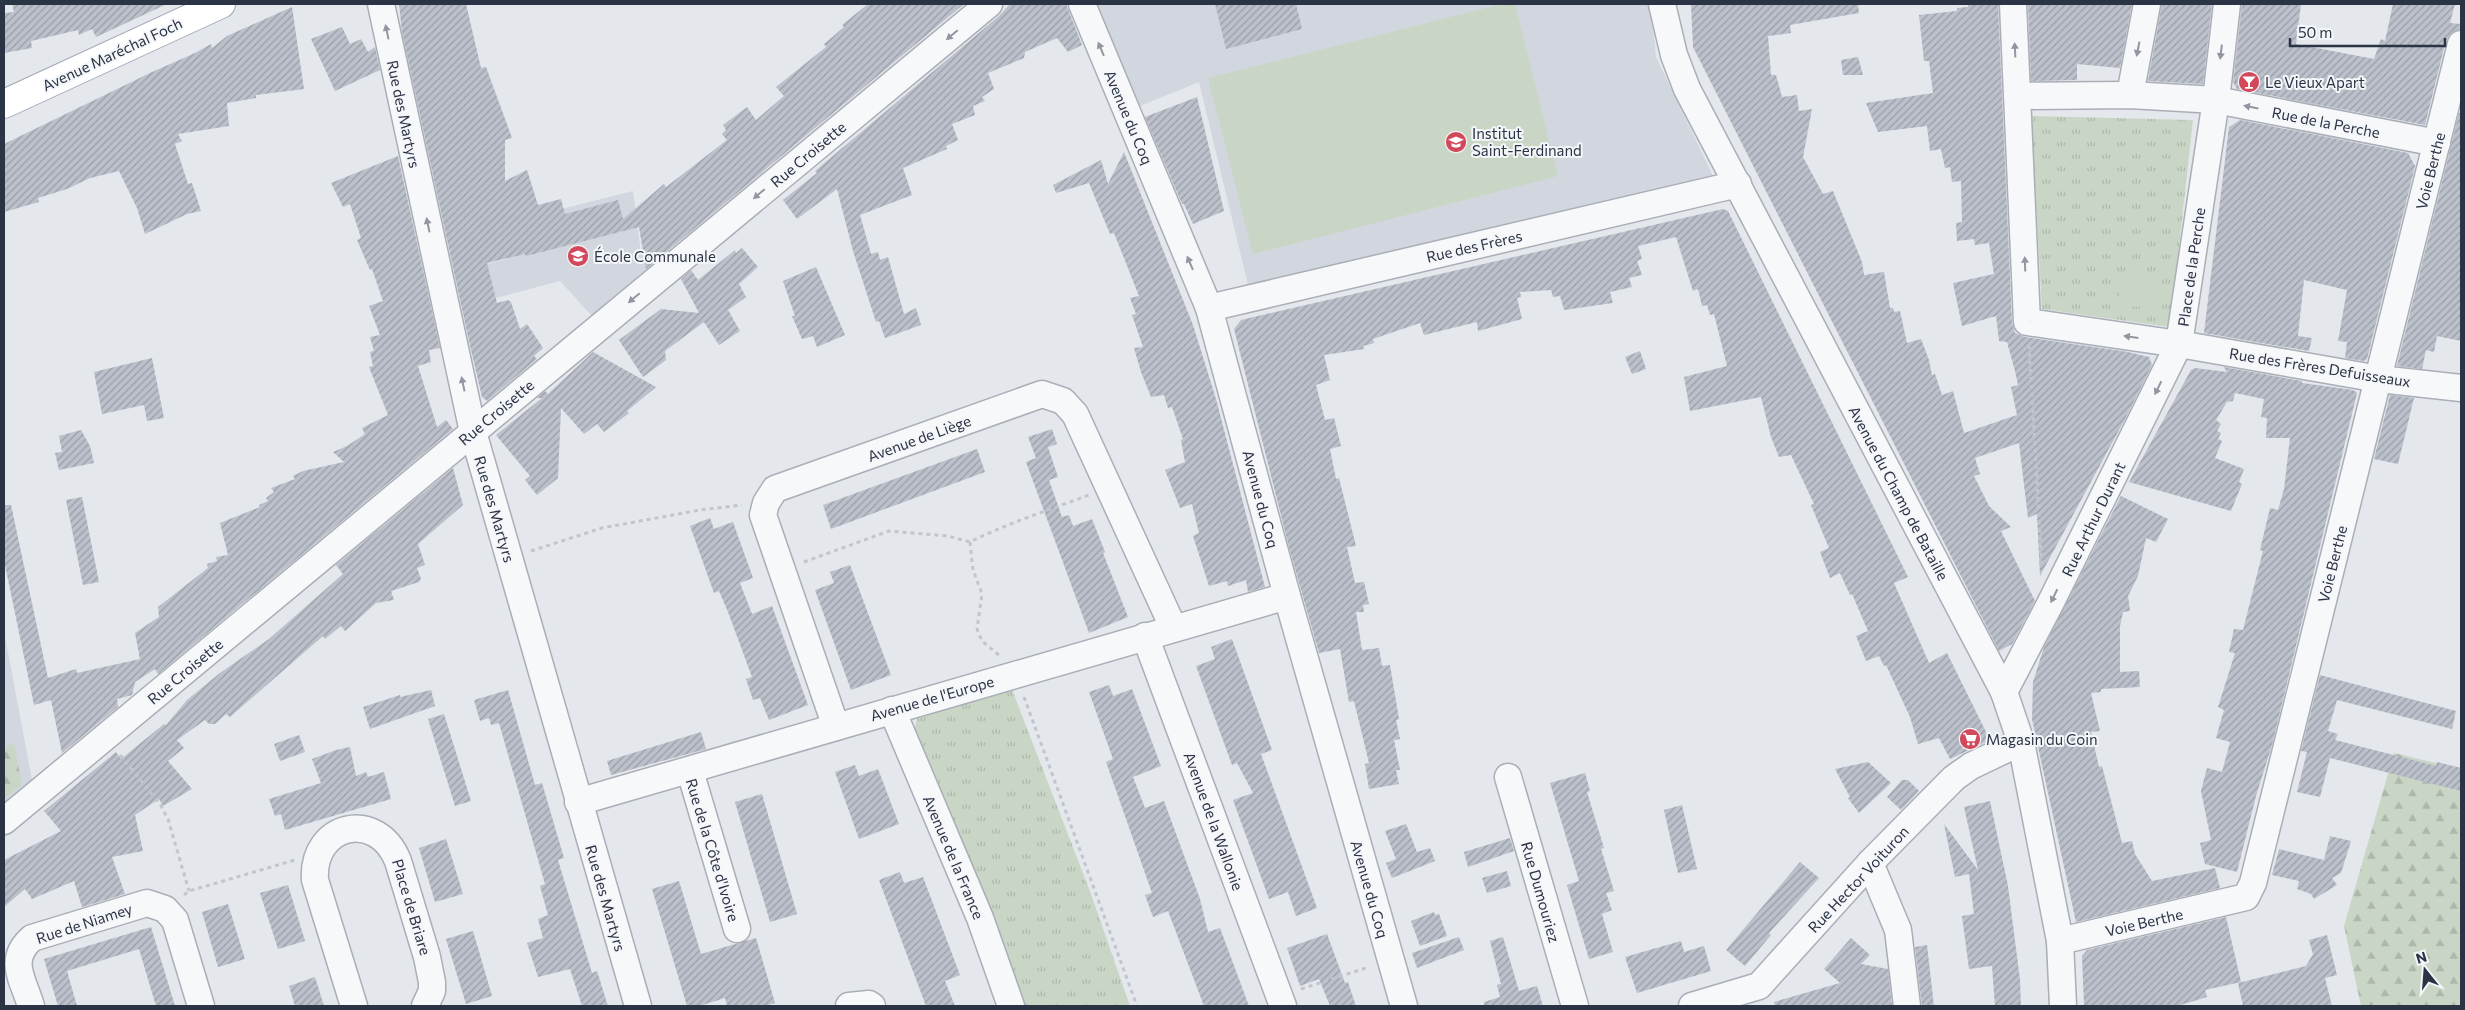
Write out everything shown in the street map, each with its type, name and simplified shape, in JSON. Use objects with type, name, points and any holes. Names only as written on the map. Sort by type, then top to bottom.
[{"type":"main road","name":"Avenue Maréchal Foch","points":[[4,104],[221,4]]},
{"type":"street","name":"Rue des Martyrs","points":[[381,4],[473,432],[638,1006]]},
{"type":"street","name":"Rue Croisette","points":[[4,821],[989,4]]},
{"type":"street","name":"Avenue du Coq","points":[[1082,4],[1209,308],[1287,596],[1404,1006]]},
{"type":"street","name":"Avenue du Champ de Bataille","points":[[1662,4],[1674,56],[1687,89],[2004,692],[2021,742],[2060,941],[2063,1006]]},
{"type":"street","points":[[2013,4],[2027,322]]},
{"type":"street","points":[[2130,95],[2147,4]]},
{"type":"street","name":"Place de la Perche","points":[[2027,322],[2179,344],[2216,100],[2227,4]]},
{"type":"street","name":"Voie Berthe","points":[[2060,941],[2246,897],[2253,883],[2461,44]]},
{"type":"street","points":[[2018,96],[2130,95],[2216,100]]},
{"type":"street","name":"Rue de la Perche","points":[[2216,100],[2437,143]]},
{"type":"street","name":"Rue des Frères","points":[[1209,308],[1738,184]]},
{"type":"street","name":"Rue des Frères Defuisseaux","points":[[2179,344],[2379,379],[2461,388]]},
{"type":"street","name":"Rue Arthur Durant","points":[[2004,692],[2050,604],[2179,344]]},
{"type":"street","name":"Avenue de Liège","points":[[766,503],[775,489],[1042,394],[1064,401],[1075,414],[1173,628]]},
{"type":"street","points":[[766,503],[763,515],[836,727]]},
{"type":"street","name":"Avenue de l'Europe","points":[[578,802],[1287,596]]},
{"type":"street","name":"Avenue de la Wallonie","points":[[1145,636],[1280,1001]]},
{"type":"street","name":"Avenue de la France","points":[[892,710],[980,918],[1011,1006]]},
{"type":"street","name":"Rue Hector Voituron","points":[[1692,1006],[1761,996],[1870,862],[1954,778],[1971,766],[2021,742]]},
{"type":"street","name":"Rue de la Côte d'Ivoire","points":[[690,771],[737,929]]},
{"type":"street","name":"Rue Dumouriez","points":[[1508,777],[1575,1006]]},
{"type":"street","name":"Place de Briare","points":[[316,861],[319,852],[329,838],[348,829],[358,828],[376,833],[393,848],[430,972],[432,991],[425,1006]]},
{"type":"street","points":[[316,861],[315,880],[354,1006]]},
{"type":"street","points":[[1870,862],[1898,930],[1906,1006]]},
{"type":"street","name":"Rue de Niamey","points":[[31,1006],[17,960],[22,947],[32,938],[147,903],[166,909]]},
{"type":"street","points":[[166,909],[175,920],[201,1006]]},
{"type":"street","points":[[850,1006],[869,1004],[872,1006]]},
{"type":"path","points":[[2027,322],[2041,565],[2050,604]]},
{"type":"path","points":[[782,570],[890,531],[948,536],[970,542],[1006,524],[1031,517],[1109,487]]},
{"type":"path","points":[[509,558],[602,528],[700,510],[766,503]]},
{"type":"path","points":[[970,542],[972,570],[982,594],[977,629],[982,641],[1008,661],[1015,674],[1137,1006]]},
{"type":"path","points":[[105,738],[160,804],[168,820],[190,891]]},
{"type":"path","points":[[166,909],[190,891],[296,860],[316,861]]},
{"type":"path","points":[[1280,1001],[1391,960]]},
{"type":"shaded area","name":"Institut Saint-Ferdinand","points":[[1097,4],[1651,4],[1656,57],[1714,178],[1248,285],[1199,82],[1140,106]]},
{"type":"shaded area","name":"École Communale","points":[[633,191],[641,253],[651,265],[592,316],[560,281],[462,307],[456,272],[507,259],[522,252],[514,221]]},
{"type":"shaded area","points":[[4,631],[35,796],[4,821]]},
{"type":"green space","points":[[1502,4],[1515,4],[1558,176],[1253,254],[1208,78]]},
{"type":"green space","points":[[2031,116],[2193,120],[2170,327],[2042,309]]},
{"type":"green space","points":[[2123,276],[2158,280],[2154,308],[2118,305]]},
{"type":"green space","points":[[1011,687],[1091,894],[1130,1006],[1022,1006],[913,735],[917,719]]},
{"type":"green space","points":[[14,743],[22,784],[4,799],[4,747]]},
{"type":"green space","points":[[2394,753],[2461,769],[2461,1006],[2361,1006],[2344,926]]},
{"type":"building","points":[[12,4],[167,4],[96,37],[92,29],[79,35],[78,30],[31,41],[32,48],[4,53],[4,13],[14,12]]},
{"type":"building","points":[[399,4],[466,4],[481,68],[486,67],[512,138],[505,140],[505,181],[527,170],[538,205],[561,199],[565,214],[618,200],[623,219],[664,184],[666,187],[727,140],[722,134],[726,130],[723,125],[747,107],[756,120],[784,96],[776,87],[826,47],[824,44],[844,27],[842,25],[868,4],[964,4],[646,269],[639,227],[526,256],[525,254],[487,263],[497,303],[508,300],[511,302],[520,329],[527,324],[543,348],[534,356],[537,359],[487,401],[482,397],[469,341],[402,32]]},
{"type":"building","points":[[1010,4],[1066,4],[1082,45],[1068,52],[1057,38],[1025,52],[1024,58],[988,73],[994,89],[982,97],[985,101],[973,106],[975,115],[952,124],[958,140],[946,146],[947,149],[903,168],[912,195],[860,215],[871,254],[878,252],[880,260],[888,257],[904,314],[916,308],[921,325],[885,338],[879,321],[876,322],[853,251],[837,189],[797,219],[783,200],[999,16]]},
{"type":"building","points":[[1215,4],[1296,4],[1302,29],[1226,49]]},
{"type":"building","points":[[1691,4],[1858,4],[1859,13],[1790,25],[1791,33],[1768,36],[1771,75],[1776,75],[1782,97],[1797,95],[1799,111],[1812,109],[1803,157],[1823,194],[1833,191],[1862,262],[1864,275],[1884,272],[1890,308],[1893,308],[1894,312],[1900,311],[1907,343],[1921,339],[1929,360],[1932,375],[1935,374],[1942,395],[1953,391],[1964,433],[2017,415],[2011,387],[2018,385],[2007,342],[1999,341],[1996,316],[1962,326],[1953,283],[1994,274],[1989,243],[1975,245],[1974,239],[1957,241],[1956,223],[1962,222],[1961,181],[1952,182],[1950,167],[1945,168],[1941,149],[1930,151],[1927,126],[1878,132],[1866,103],[1933,93],[1929,61],[1924,61],[1919,15],[1957,11],[1957,8],[1968,7],[1968,4],[1998,4],[2012,323],[2015,333],[2025,337],[2128,352],[2149,357],[2152,365],[2040,576],[2037,514],[2028,518],[2019,443],[1975,458],[1980,474],[1974,476],[1989,506],[2011,527],[2001,531],[2035,601],[2012,644],[1999,651],[1693,47]]},
{"type":"building","points":[[2028,4],[2132,4],[2120,68],[2077,64],[2077,80],[2031,81]]},
{"type":"building","points":[[2162,4],[2212,4],[2203,84],[2148,81]]},
{"type":"building","points":[[2242,4],[2301,4],[2296,44],[2374,59],[2381,39],[2385,41],[2393,4],[2455,4],[2450,23],[2461,24],[2461,29],[2451,33],[2446,40],[2425,125],[2237,89],[2233,82]]},
{"type":"building","points":[[292,7],[304,89],[256,95],[256,98],[227,103],[229,126],[178,134],[182,141],[175,144],[188,184],[192,183],[201,211],[187,214],[145,234],[137,208],[119,171],[90,178],[67,189],[38,198],[39,202],[4,212],[4,144],[211,44],[212,48],[227,36]]},
{"type":"building","points":[[342,27],[350,44],[361,39],[368,52],[375,47],[380,70],[335,91],[311,39]]},
{"type":"building","points":[[1858,57],[1863,75],[1843,75],[1841,60]]},
{"type":"building","points":[[1197,97],[1224,211],[1193,224],[1184,204],[1182,204],[1145,117]]},
{"type":"building","points":[[2459,113],[2461,113],[2461,341],[2437,336],[2434,352],[2426,350],[2422,369],[2397,366]]},
{"type":"building","points":[[2240,120],[2408,153],[2415,166],[2367,359],[2364,361],[2345,358],[2347,342],[2338,341],[2347,290],[2304,280],[2298,336],[2312,338],[2309,351],[2204,333],[2229,127]]},
{"type":"building","points":[[1124,152],[1193,325],[1216,399],[1265,587],[1248,592],[1246,580],[1228,586],[1227,581],[1209,586],[1193,536],[1199,533],[1192,504],[1180,508],[1165,470],[1185,462],[1181,440],[1183,439],[1172,407],[1168,408],[1164,395],[1151,397],[1134,348],[1143,347],[1132,315],[1136,314],[1130,298],[1139,296],[1114,233],[1110,234],[1089,183],[1056,193],[1053,185],[1101,160],[1108,184]]},
{"type":"building","points":[[398,156],[440,348],[429,350],[431,362],[418,366],[437,427],[446,420],[453,429],[158,674],[155,669],[135,682],[132,695],[117,699],[118,707],[62,753],[51,700],[34,705],[4,560],[4,505],[11,505],[48,678],[76,669],[77,673],[140,659],[135,633],[159,617],[158,607],[208,568],[207,564],[217,561],[216,557],[228,555],[220,523],[260,507],[259,505],[268,501],[266,498],[274,492],[271,488],[295,479],[293,476],[303,471],[344,462],[333,452],[347,446],[365,434],[362,428],[388,415],[369,367],[373,366],[370,352],[374,351],[370,337],[380,335],[369,306],[383,301],[372,269],[370,270],[357,240],[361,238],[350,204],[343,207],[331,183]]},
{"type":"building","points":[[1723,209],[1728,211],[1908,577],[1894,583],[1929,663],[1947,653],[1990,740],[1950,759],[1939,738],[1918,744],[1910,717],[1886,665],[1884,666],[1879,656],[1866,661],[1856,636],[1868,631],[1852,594],[1850,595],[1840,573],[1830,578],[1820,552],[1829,548],[1811,505],[1814,504],[1791,455],[1779,457],[1771,437],[1761,397],[1690,411],[1684,377],[1727,366],[1714,314],[1710,315],[1707,305],[1702,306],[1698,289],[1693,291],[1676,237],[1638,246],[1642,259],[1637,261],[1642,275],[1629,278],[1632,287],[1610,292],[1613,303],[1564,310],[1560,296],[1553,297],[1551,290],[1520,292],[1521,297],[1517,298],[1522,319],[1478,331],[1477,322],[1424,335],[1420,323],[1373,339],[1374,343],[1363,346],[1364,349],[1324,355],[1330,380],[1316,385],[1325,420],[1334,418],[1341,446],[1330,449],[1336,479],[1339,478],[1356,546],[1347,547],[1355,583],[1364,582],[1369,604],[1363,605],[1364,612],[1356,612],[1362,650],[1379,648],[1382,666],[1390,665],[1399,719],[1396,720],[1400,739],[1394,740],[1400,770],[1396,770],[1399,784],[1369,789],[1365,764],[1369,763],[1354,701],[1349,702],[1340,649],[1319,653],[1290,551],[1234,329],[1241,320]]},
{"type":"building","points":[[742,248],[758,267],[739,284],[746,297],[728,310],[740,331],[719,345],[704,322],[665,351],[666,360],[643,377],[619,340],[661,309],[699,313],[681,279],[691,270],[698,280],[735,250],[736,253]]},
{"type":"building","points":[[816,267],[845,335],[817,347],[813,336],[802,339],[792,316],[795,316],[783,281]]},
{"type":"building","points":[[1640,351],[1646,369],[1632,374],[1625,357]]},
{"type":"building","points":[[593,352],[656,387],[627,411],[629,413],[604,432],[597,424],[584,434],[561,408],[558,478],[537,495],[525,480],[530,476],[496,435],[542,398],[537,398],[545,391],[548,394]]},
{"type":"building","points":[[152,358],[164,418],[147,421],[144,405],[102,414],[94,372]]},
{"type":"building","points":[[2224,367],[2302,381],[2302,383],[2353,390],[2357,393],[2272,745],[2256,796],[2237,872],[2205,864],[2200,843],[2211,840],[2201,791],[2207,768],[2222,772],[2230,742],[2216,738],[2224,710],[2218,707],[2235,653],[2229,652],[2234,629],[2243,630],[2263,551],[2260,550],[2270,508],[2278,510],[2284,489],[2290,438],[2266,438],[2267,418],[2261,417],[2264,399],[2235,393],[2233,401],[2227,402],[2216,420],[2221,424],[2217,431],[2221,433],[2218,439],[2222,441],[2215,458],[2244,469],[2239,482],[2242,484],[2231,511],[2129,482],[2191,370],[2195,368],[2227,372]]},
{"type":"building","points":[[2390,395],[2414,398],[2398,464],[2374,459]]},
{"type":"building","points":[[1052,429],[1057,444],[1048,447],[1058,477],[1049,480],[1062,517],[1069,515],[1073,526],[1092,519],[1128,617],[1089,633],[1026,462],[1036,458],[1028,437]]},
{"type":"building","points":[[81,430],[90,446],[94,463],[59,470],[55,453],[62,452],[59,436]]},
{"type":"building","points":[[977,449],[985,472],[831,529],[823,505]]},
{"type":"building","points":[[453,468],[463,505],[418,544],[425,565],[417,568],[421,579],[419,582],[391,591],[394,600],[376,603],[345,631],[341,626],[325,639],[323,636],[230,717],[226,714],[215,724],[209,724],[205,720],[177,740],[184,748],[168,761],[192,789],[163,806],[159,799],[135,815],[143,851],[112,857],[125,894],[82,907],[74,881],[32,899],[25,889],[4,907],[4,860],[61,831],[44,811],[116,752],[121,759],[164,724],[166,725],[187,700],[220,673],[269,639],[343,574],[336,565]]},
{"type":"building","points":[[2121,496],[2168,519],[2156,542],[2146,538],[2138,576],[2128,596],[2130,611],[2123,612],[2120,626],[2120,672],[2139,671],[2140,687],[2101,689],[2101,692],[2091,693],[2100,731],[2091,732],[2099,767],[2102,766],[2122,843],[2132,841],[2135,854],[2152,881],[2215,868],[2220,888],[2076,922],[2032,719],[2033,682],[2044,647]]},
{"type":"building","points":[[82,497],[99,582],[83,585],[66,500]]},
{"type":"building","points":[[710,518],[714,529],[733,522],[753,578],[740,583],[752,614],[772,606],[808,705],[769,720],[760,698],[753,700],[746,679],[752,677],[719,591],[714,593],[690,526]]},
{"type":"building","points":[[850,565],[891,675],[851,690],[815,590],[834,583],[830,572]]},
{"type":"building","points":[[1232,639],[1272,750],[1261,754],[1317,908],[1296,916],[1288,892],[1269,899],[1233,800],[1253,793],[1237,763],[1232,765],[1196,666],[1215,659],[1211,647]]},
{"type":"building","points":[[2320,675],[2456,711],[2452,729],[2337,700],[2328,731],[2338,734],[2335,740],[2436,766],[2437,762],[2461,768],[2461,791],[2330,758],[2320,797],[2297,792],[2307,752],[2301,751]]},
{"type":"building","points":[[1109,685],[1113,696],[1132,689],[1161,766],[1133,777],[1145,808],[1164,801],[1200,899],[1208,932],[1220,928],[1249,1006],[1204,1006],[1168,911],[1153,917],[1145,895],[1152,893],[1106,762],[1113,759],[1089,692]]},
{"type":"building","points":[[431,690],[435,706],[370,729],[363,707],[400,695],[400,697]]},
{"type":"building","points":[[508,690],[535,785],[542,783],[564,858],[558,860],[592,973],[597,971],[608,1006],[582,1006],[570,969],[538,977],[527,943],[543,938],[538,919],[548,915],[540,886],[545,884],[499,723],[491,725],[489,718],[480,721],[474,700]]},
{"type":"building","points":[[444,714],[471,801],[455,806],[428,719]]},
{"type":"building","points":[[701,732],[706,749],[611,775],[607,761]]},
{"type":"building","points":[[299,735],[305,752],[280,761],[274,744]]},
{"type":"building","points":[[350,747],[356,776],[366,772],[368,777],[384,772],[391,799],[285,830],[281,814],[275,816],[269,799],[321,783],[312,759]]},
{"type":"building","points":[[1868,762],[1891,783],[1859,813],[1848,798],[1850,797],[1835,769]]},
{"type":"building","points":[[855,765],[859,776],[878,769],[899,824],[859,839],[835,772]]},
{"type":"building","points":[[1585,773],[1590,791],[1587,792],[1604,848],[1601,849],[1614,891],[1606,893],[1612,910],[1602,914],[1613,952],[1589,959],[1567,885],[1579,881],[1550,783]]},
{"type":"building","points":[[1902,780],[1908,780],[1919,791],[1901,810],[1887,797]]},
{"type":"building","points":[[762,794],[797,914],[770,922],[735,802]]},
{"type":"building","points":[[1990,801],[2008,886],[2020,980],[2021,1006],[1995,1006],[1992,966],[1969,969],[1962,916],[1974,914],[1969,874],[1955,877],[1944,824],[1978,870],[1964,807]]},
{"type":"building","points":[[1682,805],[1697,869],[1678,873],[1664,810]]},
{"type":"building","points":[[1406,824],[1417,852],[1430,848],[1435,861],[1392,878],[1386,863],[1396,859],[1385,831]]},
{"type":"building","points":[[2330,836],[2351,841],[2341,873],[2332,878],[2337,885],[2314,899],[2311,894],[2297,889],[2299,881],[2272,875],[2279,849],[2324,860]]},
{"type":"building","points":[[1510,838],[1514,851],[1468,867],[1464,852]]},
{"type":"building","points":[[446,839],[463,894],[435,902],[419,848]]},
{"type":"building","points":[[1800,862],[1819,878],[1769,933],[1771,935],[1745,966],[1726,950]]},
{"type":"building","points":[[1507,871],[1511,886],[1487,893],[1482,878]]},
{"type":"building","points":[[900,872],[904,883],[923,877],[960,975],[945,981],[955,1006],[926,1006],[879,880]]},
{"type":"building","points":[[679,881],[701,954],[756,938],[775,1003],[764,1006],[727,1006],[725,998],[699,1006],[687,1006],[652,889]]},
{"type":"building","points":[[288,885],[305,941],[278,949],[260,893]]},
{"type":"building","points":[[228,904],[245,959],[218,967],[202,912]]},
{"type":"building","points":[[1434,912],[1435,915],[1439,914],[1447,936],[1420,946],[1411,921]]},
{"type":"building","points":[[2226,917],[2241,982],[2205,990],[2207,997],[2177,1006],[2084,1006],[2082,956],[2087,950]]},
{"type":"building","points":[[151,927],[175,1006],[156,1006],[139,949],[67,971],[77,1006],[58,1006],[44,959]]},
{"type":"building","points":[[473,931],[492,996],[466,1004],[446,939]]},
{"type":"building","points":[[1327,934],[1345,983],[1348,982],[1356,1006],[1330,1006],[1319,979],[1300,986],[1287,948]]},
{"type":"building","points":[[2327,935],[2337,975],[2325,978],[2332,1006],[2243,1006],[2238,983],[2306,966],[2313,954],[2309,940]]},
{"type":"building","points":[[1459,937],[1464,950],[1417,968],[1412,953]]},
{"type":"building","points":[[1503,937],[1519,991],[1537,986],[1543,1006],[1484,1006],[1484,1002],[1500,997],[1497,985],[1501,984],[1490,941]]},
{"type":"building","points":[[1851,938],[1870,955],[1861,964],[1888,969],[1892,1006],[1775,1006],[1774,1002],[1840,983],[1824,969]]},
{"type":"building","points":[[1681,941],[1684,952],[1704,946],[1711,971],[1637,993],[1625,957]]},
{"type":"building","points":[[1927,945],[1934,1006],[1922,1006],[1915,947]]},
{"type":"building","points":[[315,977],[324,1006],[295,1006],[289,986]]},
{"type":"place","name":"Le Vieux Apart","points":[[2249,82]]},
{"type":"place","name":"Institut Saint-Ferdinand","points":[[1456,142]]},
{"type":"place","name":"École Communale","points":[[578,256]]},
{"type":"place","name":"Magasin du Coin","points":[[1970,739]]}]
